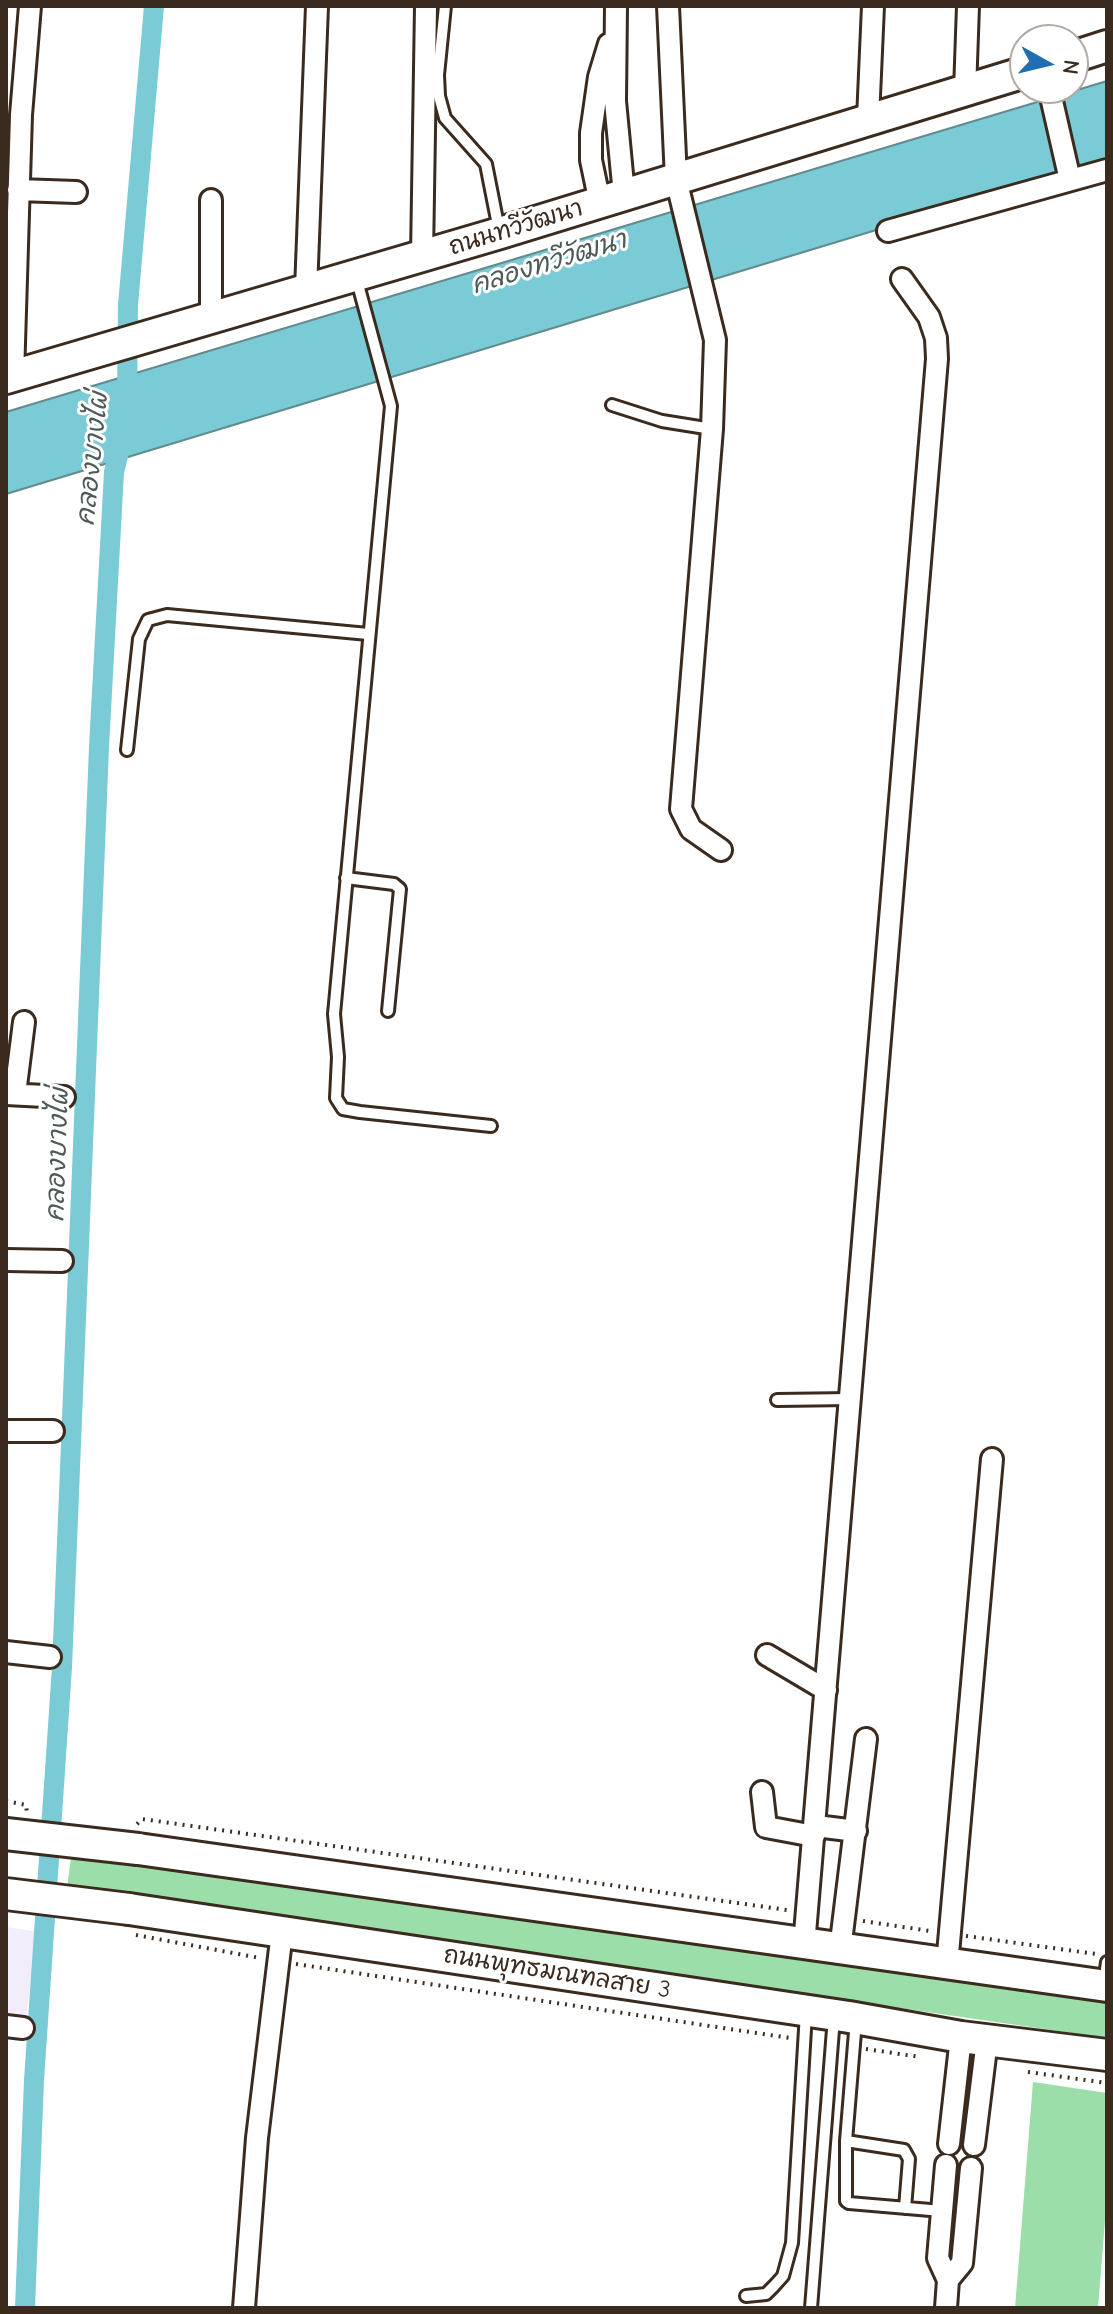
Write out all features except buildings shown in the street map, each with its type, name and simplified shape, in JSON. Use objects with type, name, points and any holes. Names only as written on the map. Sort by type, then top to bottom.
[{"type":"main road","name":"ถนนทวีวัฒนา","points":[[10,377],[500,233],[1009,77]]},
{"type":"main road","points":[[6,1834],[135,1839],[804,1945],[947,1965],[1106,1978]]},
{"type":"main road","name":"ถนนพุทธมณฑลสาย 3","points":[[6,1894],[130,1920],[280,1946],[831,2026],[972,2051],[1107,2055]]},
{"type":"street","points":[[10,377],[30,6]]},
{"type":"street","points":[[306,290],[317,6]]},
{"type":"street","points":[[422,256],[426,6]]},
{"type":"street","points":[[612,199],[591,160],[591,133],[599,77],[614,29],[616,6]]},
{"type":"street","points":[[668,6],[676,179],[715,340],[712,429],[681,809],[691,829],[721,850]]},
{"type":"street","points":[[868,119],[873,6]]},
{"type":"street","points":[[965,91],[968,6]]},
{"type":"street","points":[[1053,104],[1070,179]]},
{"type":"street","points":[[888,231],[1107,170]]},
{"type":"street","points":[[18,190],[76,192]]},
{"type":"street","points":[[211,200],[211,318]]},
{"type":"street","points":[[804,1945],[937,359],[936,338],[929,317],[902,279]]},
{"type":"street","points":[[24,1022],[10,1094],[64,1097]]},
{"type":"street","points":[[6,1260],[62,1261]]},
{"type":"street","points":[[6,1431],[53,1431]]},
{"type":"street","points":[[947,1965],[992,1459]]},
{"type":"street","points":[[6,1652],[50,1657]]},
{"type":"street","points":[[767,1655],[826,1690]]},
{"type":"street","points":[[840,1950],[866,1739]]},
{"type":"street","points":[[762,1792],[766,1827],[856,1831]]},
{"type":"street","points":[[244,2308],[257,2138],[280,1946]]},
{"type":"street","points":[[972,2051],[974,2145]]},
{"type":"street","points":[[946,2308],[948,2280],[938,2258],[947,2154],[972,2051]]},
{"type":"street","points":[[948,2280],[962,2263],[971,2168]]},
{"type":"lane","points":[[445,6],[439,96],[445,118],[486,164],[500,233]]},
{"type":"lane","points":[[356,275],[391,406],[334,1014],[338,1105],[360,1112],[491,1126]]},
{"type":"lane","points":[[612,405],[662,421],[712,429]]},
{"type":"lane","points":[[127,750],[139,639],[148,620],[167,615],[368,634]]},
{"type":"lane","points":[[346,878],[394,884],[400,889],[388,1011]]},
{"type":"lane","points":[[777,1400],[851,1399]]},
{"type":"lane","points":[[831,2026],[846,2141],[843,2194],[846,2201],[942,2211]]},
{"type":"lane","points":[[746,2296],[766,2294],[783,2276],[792,2243],[831,2026]]},
{"type":"lane","points":[[811,2308],[831,2026]]},
{"type":"lane","points":[[846,2141],[904,2150],[909,2159],[905,2208]]},
{"type":"path","points":[[135,1839],[142,1819],[807,1913]]},
{"type":"path","points":[[844,1918],[1107,1956]]},
{"type":"path","points":[[130,1920],[138,1938],[280,1946],[831,2026],[972,2051],[1107,2083]]},
{"type":"shaded area","points":[[6,1927],[38,1932],[23,2038],[6,2036]]},
{"type":"green space","points":[[72,1850],[1107,1996],[1107,2038],[67,1888]]},
{"type":"green space","points":[[1033,2082],[1107,2093],[1107,2196],[1098,2308],[1015,2308]]},
{"type":"water","name":"คลองทวีวัฒนา","points":[[1107,81],[1107,160],[6,494],[6,412],[1030,104],[1089,104],[1089,86]]},
{"type":"waterway","name":"คลองบางไผ่","points":[[127,401],[128,305],[154,6]]},
{"type":"waterway","name":"คลองบางไผ่","points":[[25,2308],[34,2080],[62,1667],[99,747],[114,472],[123,436]]}]
